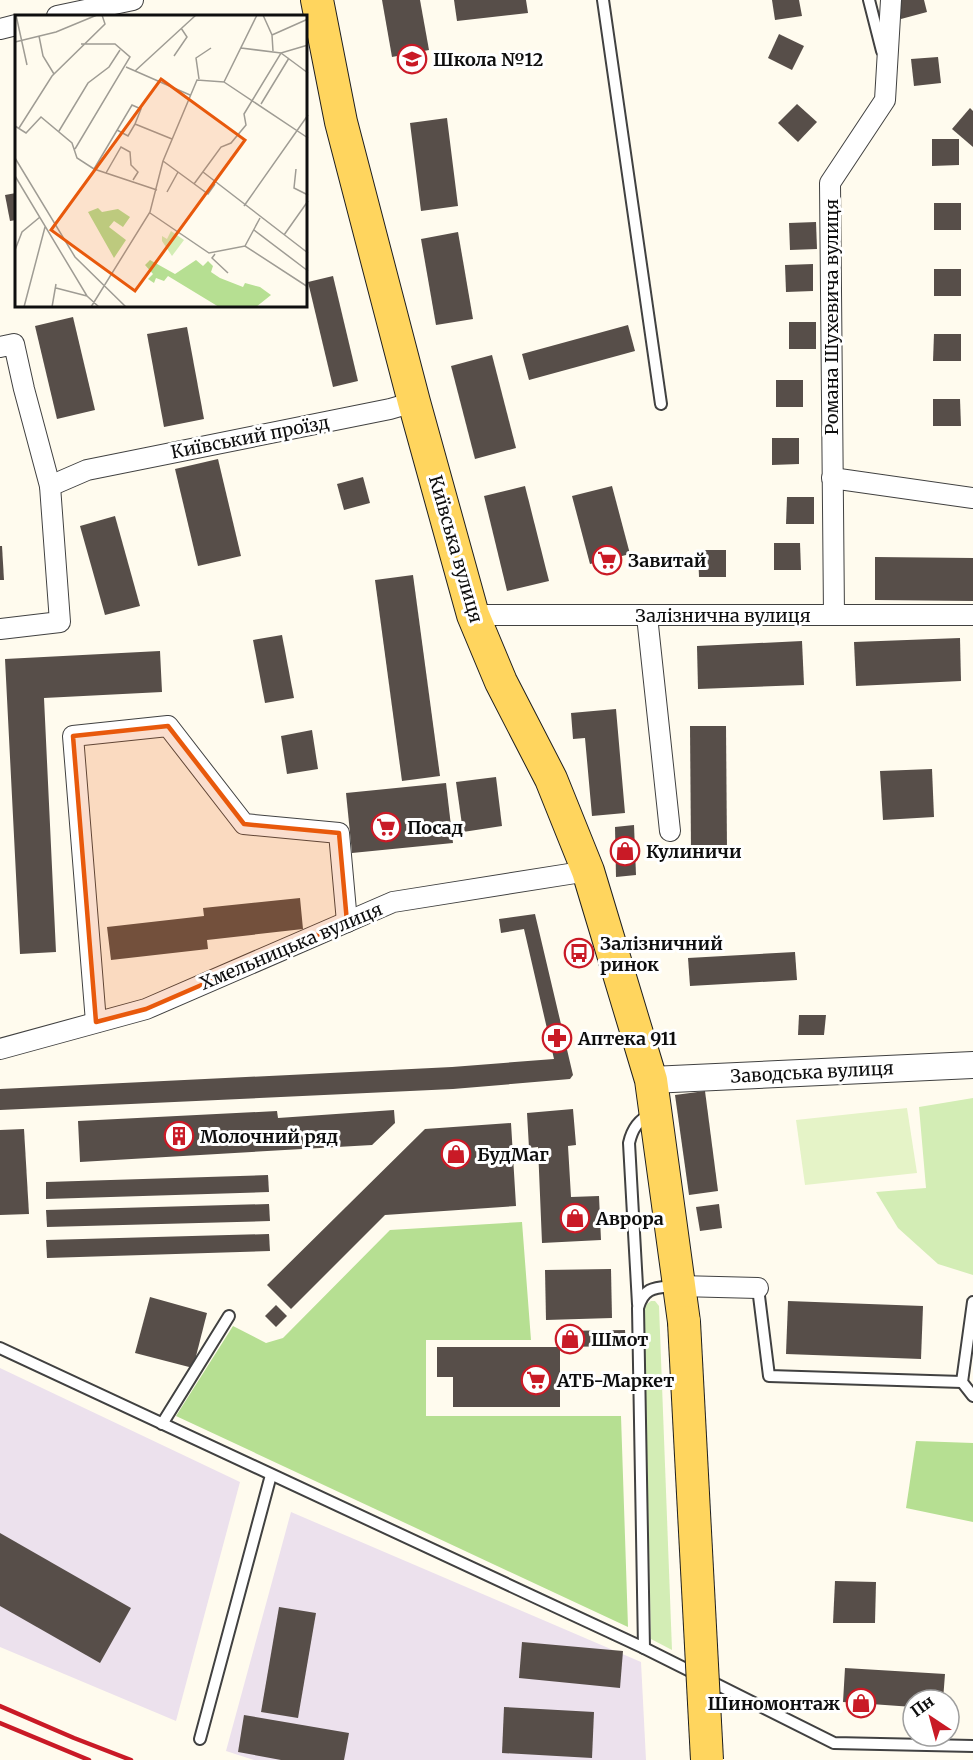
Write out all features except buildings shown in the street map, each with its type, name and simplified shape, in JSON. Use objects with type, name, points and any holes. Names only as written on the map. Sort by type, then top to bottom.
[{"type":"main road","name":"Київська вулиця","points":[[317,0],[341,122],[414,402],[473,615],[501,682],[551,779],[588,871],[651,1080],[684,1322],[707,1760]]},
{"type":"street","points":[[62,15],[133,0]]},
{"type":"street","name":"Романа Шухевича вулиця","points":[[834,615],[830,183],[885,100],[891,0]]},
{"type":"street","points":[[0,29],[15,25]]},
{"type":"street","points":[[0,347],[14,344],[50,486],[60,622],[0,629]]},
{"type":"street","name":"Київський проїзд","points":[[50,486],[87,470],[390,409],[414,402]]},
{"type":"street","points":[[832,478],[973,498]]},
{"type":"street","name":"Залізнична вулиця","points":[[473,615],[973,615]]},
{"type":"street","points":[[647,615],[670,831]]},
{"type":"street","points":[[96,1022],[73,736],[168,726],[244,824],[339,833],[347,922]]},
{"type":"street","name":"Хмельницька вулиця","points":[[0,1049],[146,1009],[393,902],[588,871]]},
{"type":"street","name":"Заводська вулиця","points":[[651,1080],[973,1065]]},
{"type":"street","points":[[679,1286],[758,1287]]},
{"type":"lane","points":[[603,0],[661,404]]},
{"type":"lane","points":[[869,0],[887,69]]},
{"type":"lane","points":[[644,1648],[638,1308],[629,1143],[635,1126],[649,1114],[656,1113]]},
{"type":"lane","points":[[638,1308],[640,1298],[648,1291],[654,1288],[679,1286]]},
{"type":"lane","points":[[758,1287],[769,1376],[962,1382]]},
{"type":"lane","points":[[973,1302],[962,1382],[973,1396]]},
{"type":"lane","points":[[162,1424],[229,1316]]},
{"type":"lane","points":[[0,1348],[644,1648],[834,1743],[973,1746]]},
{"type":"lane","points":[[200,1739],[271,1474]]},
{"type":"highlighted area","points":[[168,726],[244,824],[339,833],[347,922],[146,1009],[96,1022],[73,736]]},
{"type":"shaded area","points":[[0,1368],[240,1482],[176,1721],[0,1647]]},
{"type":"shaded area","points":[[291,1512],[641,1662],[646,1760],[254,1760],[226,1751]]},
{"type":"green space","points":[[973,1098],[973,1275],[938,1264],[898,1228],[876,1192],[926,1188],[919,1107]]},
{"type":"green space","points":[[907,1108],[917,1173],[805,1185],[796,1120]]},
{"type":"green space","points":[[522,1222],[531,1340],[426,1340],[426,1416],[621,1416],[628,1627],[176,1416],[233,1326],[266,1343],[283,1338],[390,1230]]},
{"type":"green space","points":[[651,1301],[655,1301],[659,1306],[672,1650],[651,1639],[644,1310]]},
{"type":"green space","points":[[916,1441],[973,1443],[973,1522],[906,1508]]},
{"type":"railway","points":[[0,1706],[131,1760]]},
{"type":"railway","points":[[0,1723],[89,1760]]},
{"type":"place","name":"Школа №12","points":[[412,59]]},
{"type":"place","name":"Завитай","points":[[607,560]]},
{"type":"place","name":"Посад","points":[[386,827]]},
{"type":"place","name":"Кулиничи","points":[[625,851]]},
{"type":"place","name":"Залізничний ринок","points":[[579,953]]},
{"type":"place","name":"Аптека 911","points":[[557,1038]]},
{"type":"place","name":"Молочний ряд","points":[[179,1136]]},
{"type":"place","name":"БудМаг","points":[[456,1154]]},
{"type":"place","name":"Аврора","points":[[575,1218]]},
{"type":"place","name":"Шмот","points":[[570,1339]]},
{"type":"place","name":"АТБ-Маркет","points":[[536,1380]]},
{"type":"place","name":"Шиномонтаж","points":[[861,1703]]}]
